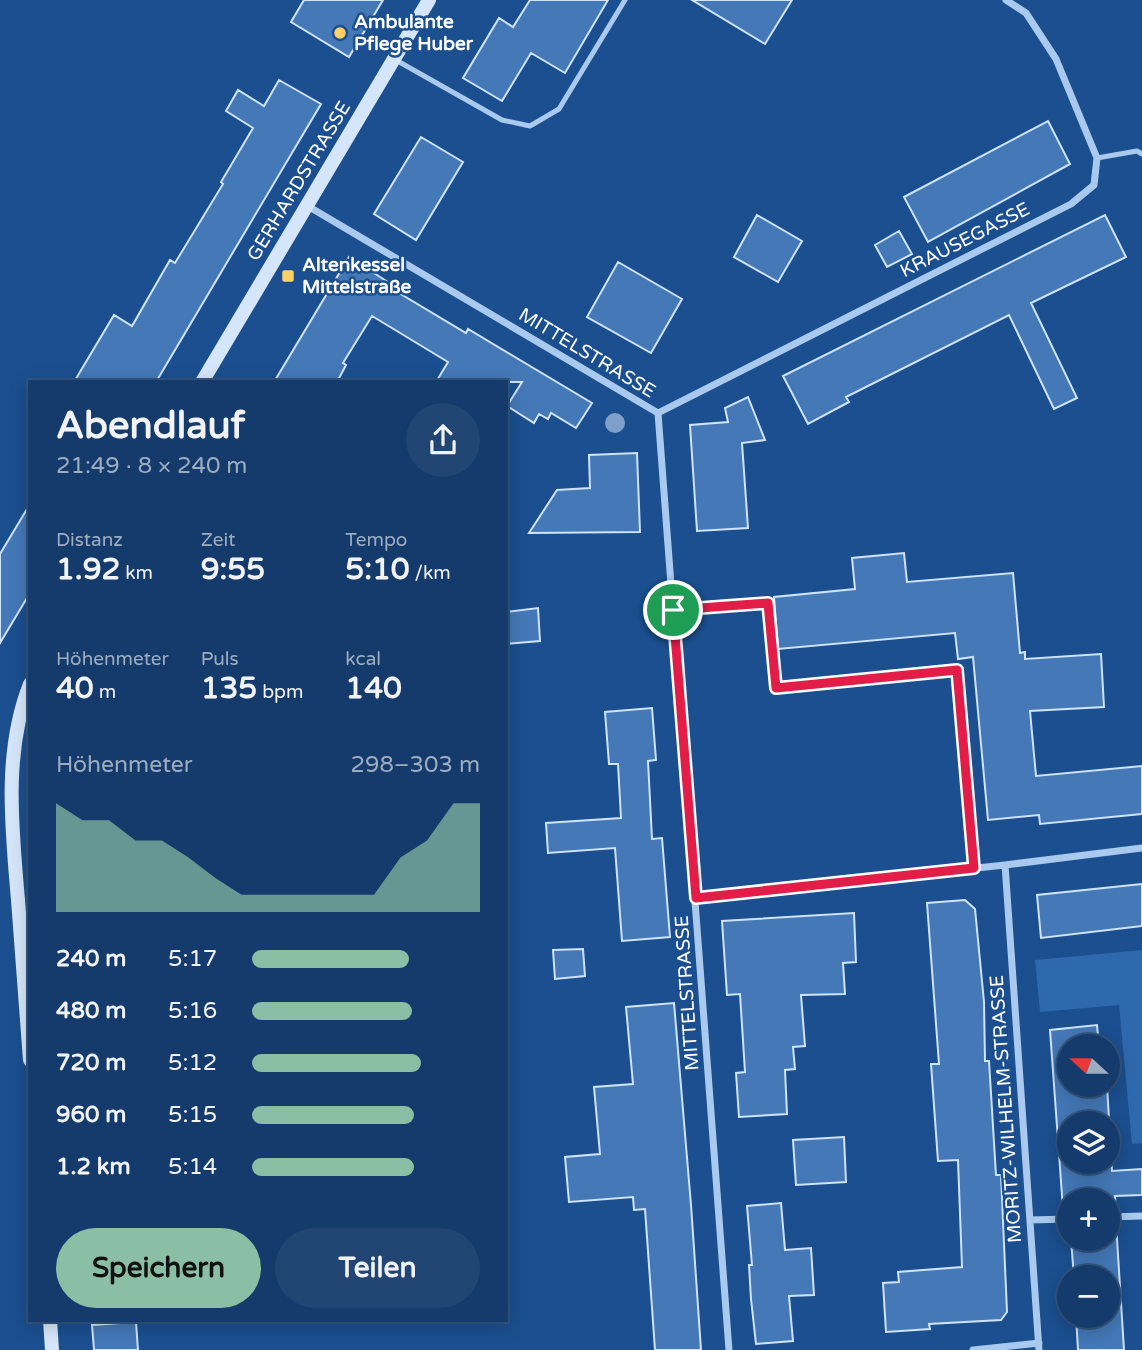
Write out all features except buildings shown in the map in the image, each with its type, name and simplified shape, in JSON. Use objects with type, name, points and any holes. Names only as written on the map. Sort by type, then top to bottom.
[{"type":"street","name":"GERHARDSTRASSE","points":[[203,380],[429,0]]},
{"type":"street","points":[[1006,0],[1026,13],[1056,59],[1097,158]]},
{"type":"street","name":"KRAUSEGASSE","points":[[658,413],[1071,204],[1094,185],[1097,158]]},
{"type":"street","name":"MITTELSTRASSE","points":[[306,205],[658,413],[729,1350]]},
{"type":"street","points":[[28,689],[22,704],[13,766],[12,827],[28,1034]]},
{"type":"street","points":[[696,898],[1142,848]]},
{"type":"street","name":"MORITZ-WILHELM-STRASSE","points":[[1005,865],[1039,1347]]},
{"type":"street","points":[[1120,1217],[1142,1216]]},
{"type":"street","points":[[1030,1220],[1057,1219]]},
{"type":"street","points":[[50,1322],[52,1350]]},
{"type":"street","points":[[973,1350],[1039,1347]]},
{"type":"lane","points":[[394,59],[502,120],[530,125],[559,109],[625,0]]},
{"type":"lane","points":[[1097,158],[1137,151],[1142,154]]},
{"type":"path","points":[[673,610],[768,603],[776,688],[957,670],[974,868]]},
{"type":"shaded area","points":[[1142,950],[1142,1143],[1132,1144],[1119,1005],[1040,1012],[1035,960]]},
{"type":"place","name":"Ambulante Pflege Huber","points":[[340,33]]},
{"type":"place","name":"Altenkessel Mittelstraße","points":[[288,276]]},
{"type":"route","points":[[768,603],[776,688],[957,670],[974,868],[696,898],[673,610],[768,603]]}]
